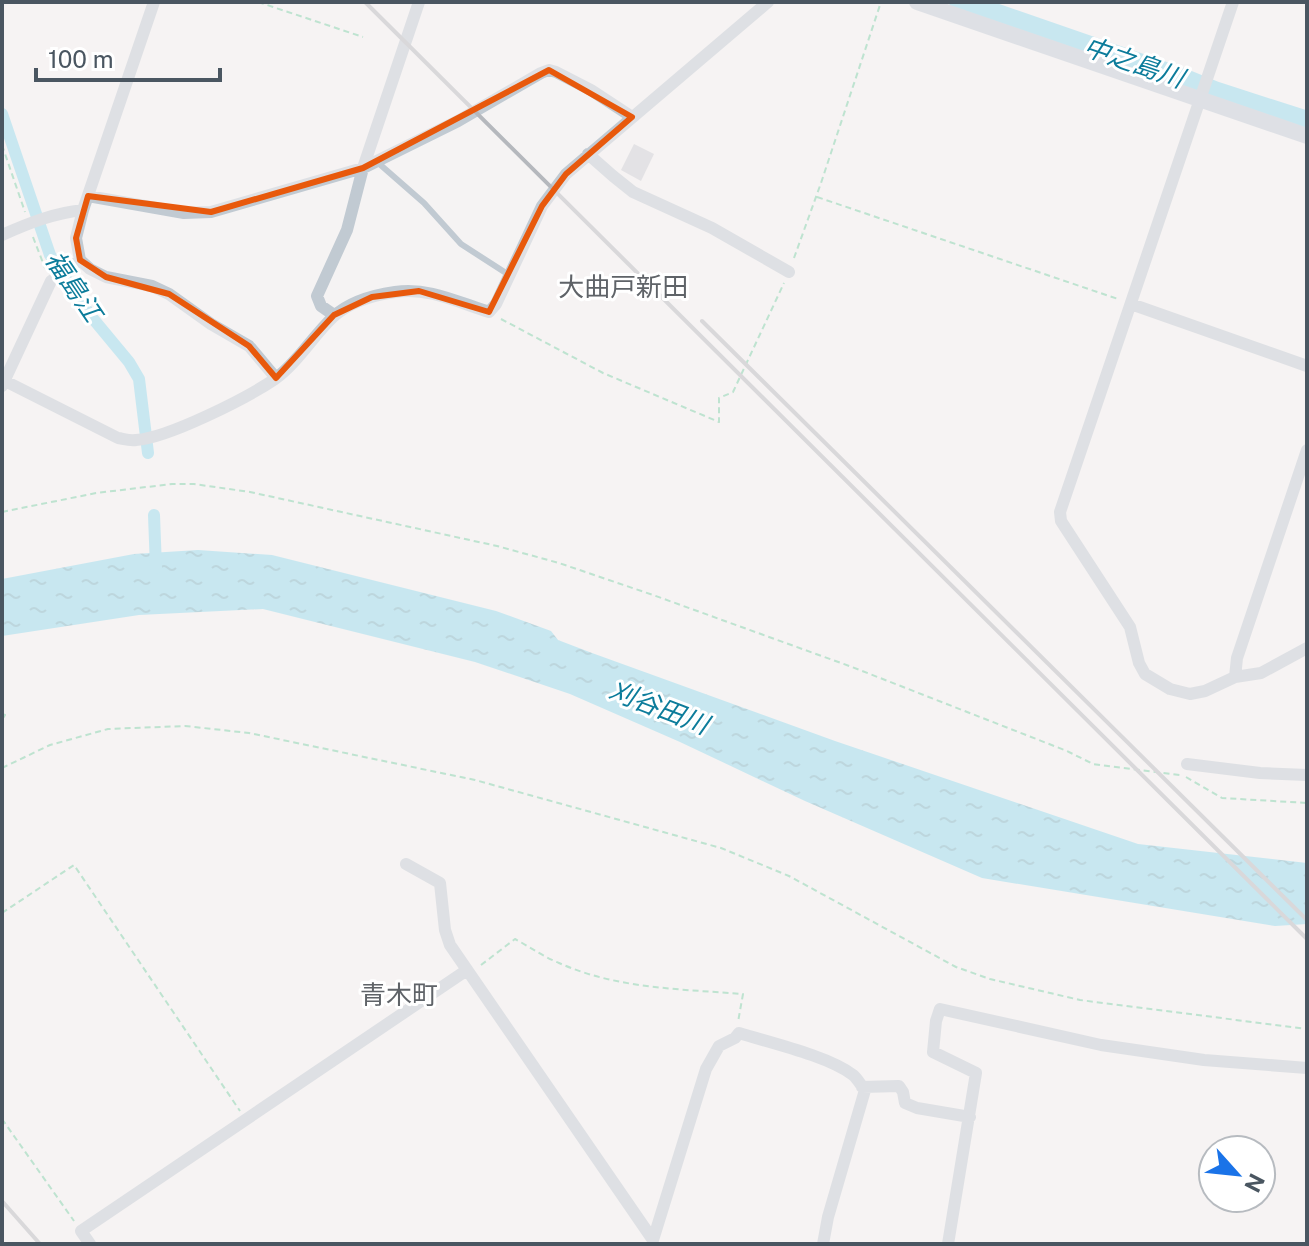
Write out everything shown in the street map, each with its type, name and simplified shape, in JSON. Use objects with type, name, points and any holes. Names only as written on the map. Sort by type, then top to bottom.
[{"type":"main road","points":[[917,2],[949,7],[1199,101],[1307,136]]},
{"type":"street","points":[[75,263],[76,238],[83,210],[154,2]]},
{"type":"street","points":[[334,315],[321,306],[317,296],[340,249],[363,168],[419,2]]},
{"type":"street","points":[[75,263],[53,279],[4,383],[118,438],[136,440],[158,436],[238,400],[276,378],[334,315],[372,297],[419,291],[489,312],[496,304],[542,206],[566,174],[768,2]]},
{"type":"street","points":[[1233,2],[1060,512],[1061,521],[1130,627],[1145,674],[1170,689],[1190,694],[1205,691],[1235,677],[1261,673],[1307,648]]},
{"type":"street","points":[[88,196],[194,214],[211,212],[363,168],[458,121],[549,70],[591,90],[632,117]]},
{"type":"street","points":[[588,154],[633,192],[712,228],[789,272]]},
{"type":"street","points":[[2,235],[46,217],[83,210]]},
{"type":"street","points":[[75,263],[106,277],[152,286],[169,294],[249,346],[276,378]]},
{"type":"street","points":[[1131,304],[1307,366]]},
{"type":"street","points":[[1235,677],[1237,658],[1307,450]]},
{"type":"street","points":[[1187,764],[1307,775]]},
{"type":"street","points":[[406,864],[440,883],[445,930],[450,945],[653,1240],[706,1069],[719,1046],[739,1033],[834,1063],[856,1077],[865,1090],[823,1244]]},
{"type":"street","points":[[90,1244],[81,1231],[467,970]]},
{"type":"street","points":[[948,1244],[976,1073],[933,1052],[940,1009],[1101,1045],[1204,1060],[1307,1068]]},
{"type":"street","points":[[862,1087],[899,1086],[905,1103],[970,1117]]},
{"type":"lane","points":[[376,161],[424,203],[461,244],[509,275]]},
{"type":"path","points":[[258,2],[363,37]]},
{"type":"path","points":[[489,312],[603,373],[719,422],[719,398],[733,392],[789,272],[881,2]]},
{"type":"path","points":[[2,145],[29,223],[53,279]]},
{"type":"path","points":[[816,197],[1131,304]]},
{"type":"path","points":[[2,512],[96,493],[194,484],[250,492],[497,546],[559,563],[852,667],[1093,764],[1180,775],[1222,798],[1307,803]]},
{"type":"path","points":[[2,714],[5,715],[2,720]]},
{"type":"path","points":[[2,768],[50,745],[108,729],[185,726],[249,733],[475,780],[721,848],[789,876],[956,967],[990,979],[1080,1000],[1307,1029]]},
{"type":"path","points":[[2,913],[74,865],[246,1120]]},
{"type":"path","points":[[467,970],[477,969],[515,939],[557,963],[631,985],[743,994],[733,1038]]},
{"type":"path","points":[[2,1119],[81,1231]]},
{"type":"highlighted area","points":[[549,70],[632,117],[566,174],[542,206],[489,312],[419,291],[372,297],[334,315],[276,378],[249,346],[169,294],[106,277],[80,260],[76,238],[88,196],[211,212],[363,168]]},
{"type":"water","name":"刈谷田川","points":[[198,550],[272,555],[496,611],[551,631],[558,640],[592,653],[835,741],[1138,844],[1307,863],[1307,924],[1275,926],[982,878],[570,694],[475,662],[263,609],[139,615],[2,636],[2,579],[134,554]]},
{"type":"building","points":[[634,144],[654,154],[641,181],[621,170]]},
{"type":"waterway","name":"中之島川","points":[[960,2],[1307,122]]},
{"type":"waterway","name":"福島江","points":[[2,114],[50,255],[90,315],[139,379],[148,453]]},
{"type":"waterway","name":"福島江","points":[[154,515],[156,568]]},
{"type":"railway","points":[[365,2],[1307,939]]},
{"type":"railway","points":[[702,321],[1307,920]]},
{"type":"railway","points":[[2,1201],[40,1244]]},
{"type":"district","name":"大曲戸新田","points":[[623,286]]},
{"type":"district","name":"青木町","points":[[399,994]]}]
